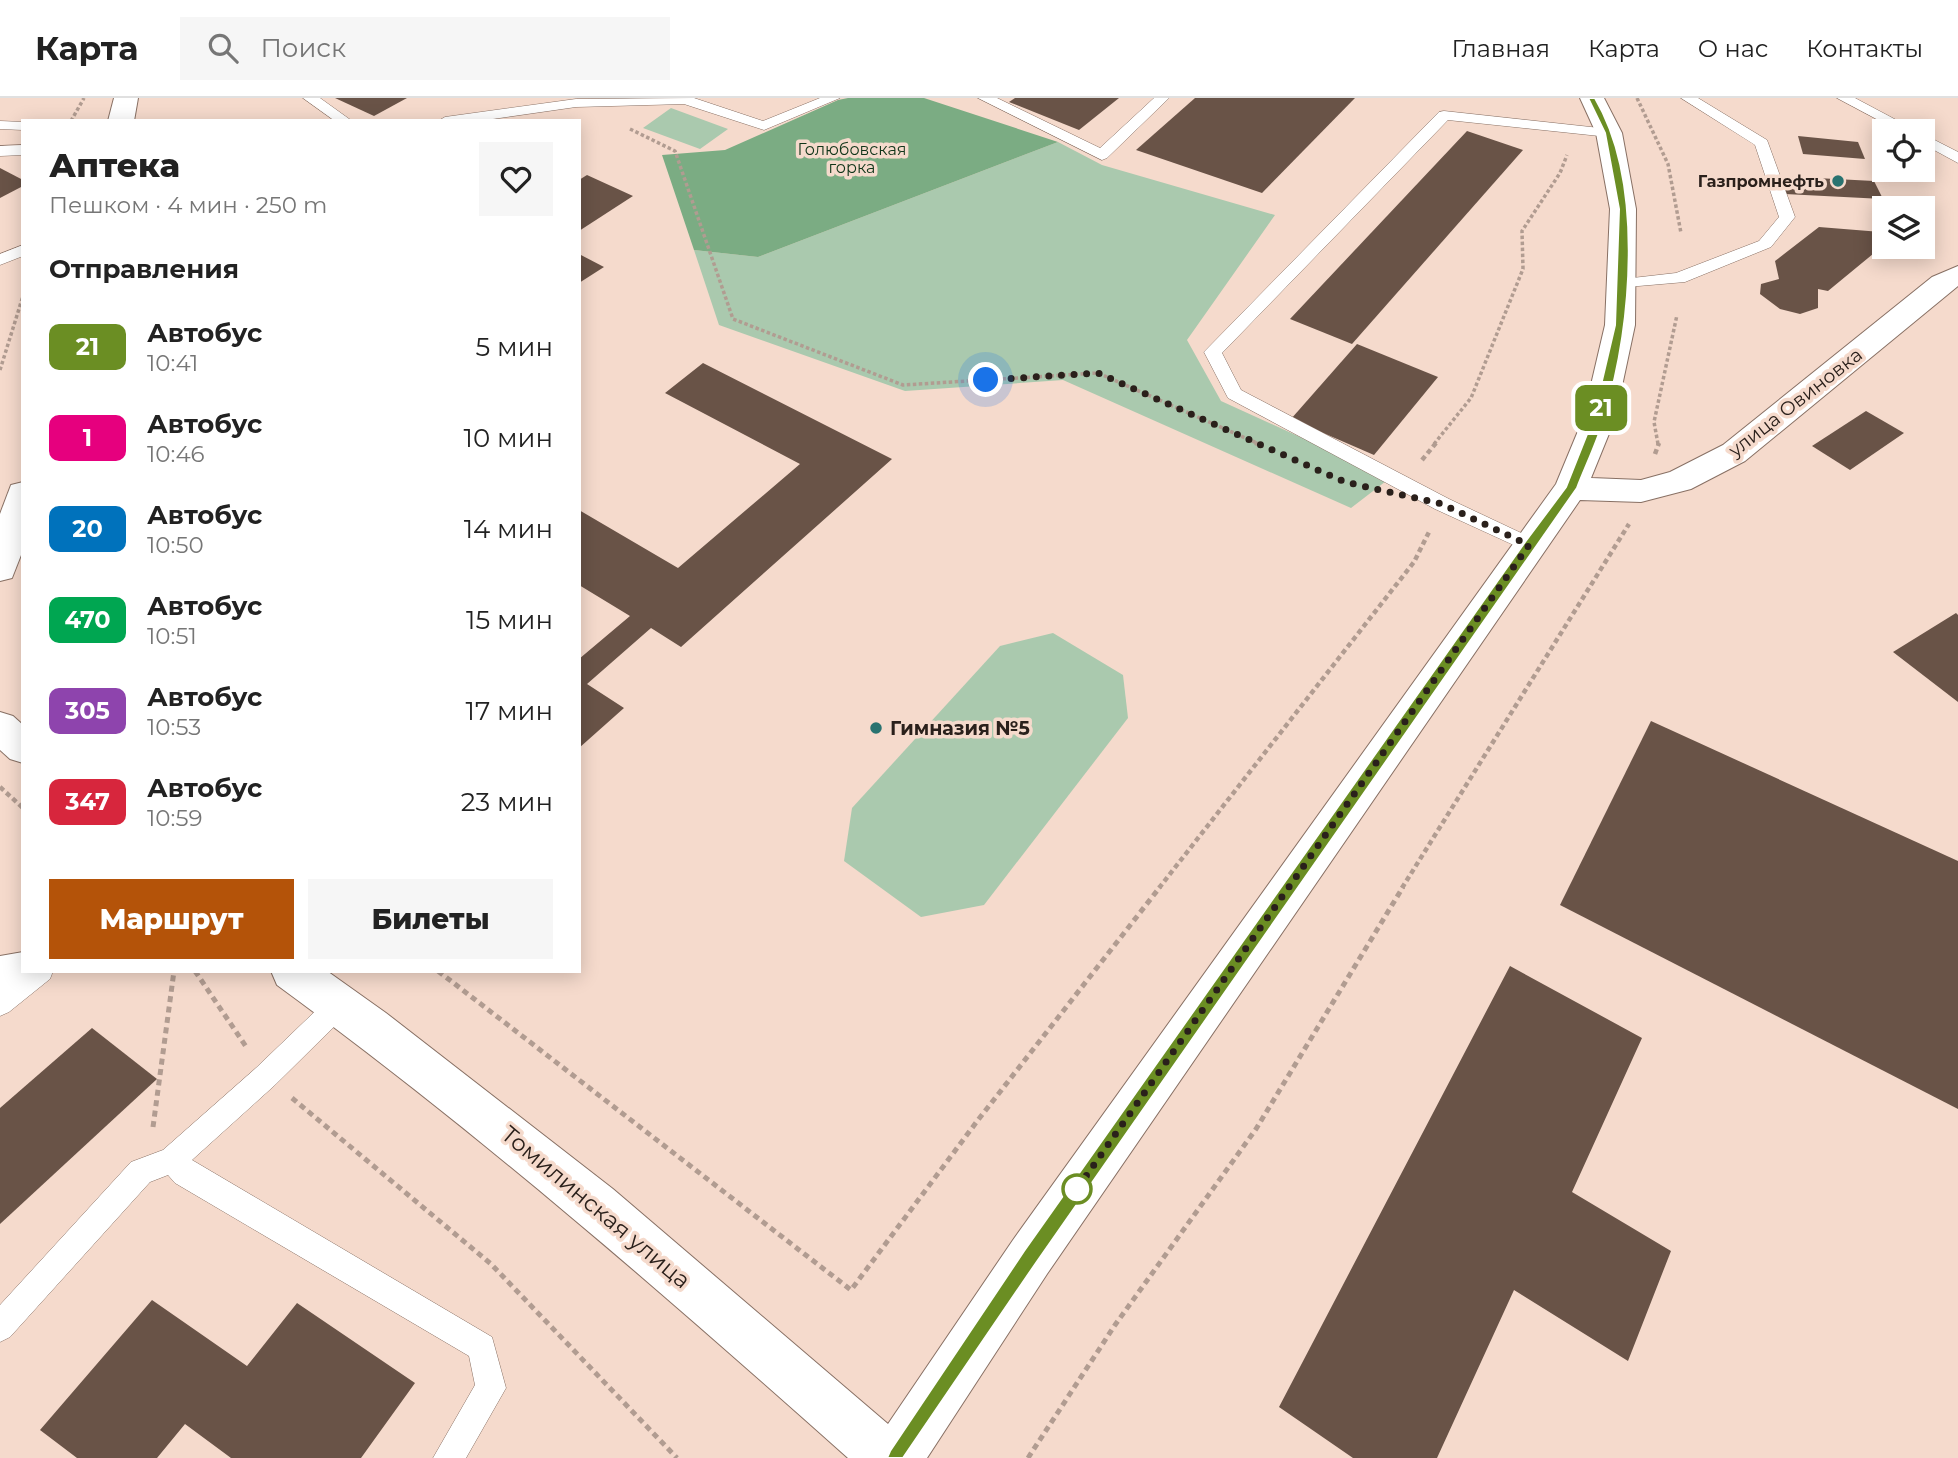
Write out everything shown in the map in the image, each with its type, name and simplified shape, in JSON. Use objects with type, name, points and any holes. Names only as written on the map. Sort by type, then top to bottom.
[{"type":"main road","points":[[121,119],[126,98]]},
{"type":"main road","points":[[896,1458],[1030,1257],[1571,488],[1599,419],[1620,325],[1623,209],[1609,133],[1592,98]]},
{"type":"main road","name":"улица Овиновка","points":[[1571,488],[1642,491],[1681,481],[1734,453],[1932,292],[1958,274]]},
{"type":"main road","points":[[0,569],[21,500]]},
{"type":"main road","points":[[0,727],[21,746]]},
{"type":"main road","points":[[0,975],[21,971]]},
{"type":"main road","name":"Томилинская улица","points":[[295,973],[506,1130],[692,1287],[887,1458]]},
{"type":"lane","points":[[310,98],[342,119]]},
{"type":"lane","points":[[527,110],[547,98]]},
{"type":"lane","points":[[460,119],[576,103],[686,99],[764,126],[833,98]]},
{"type":"lane","points":[[985,98],[1102,155],[1162,98]]},
{"type":"lane","points":[[1621,284],[1679,278],[1765,244],[1787,216],[1762,143],[1688,98]]},
{"type":"lane","points":[[1844,98],[1886,119]]},
{"type":"lane","points":[[549,119],[576,103]]},
{"type":"lane","points":[[1529,545],[1442,504],[1234,394],[1213,352],[1444,115],[1609,133]]},
{"type":"lane","points":[[0,125],[21,126]]},
{"type":"lane","points":[[1935,145],[1958,158]]},
{"type":"lane","points":[[0,151],[21,150]]},
{"type":"lane","points":[[0,260],[21,251]]},
{"type":"lane","points":[[0,1004],[39,973]]},
{"type":"lane","points":[[0,1326],[162,1150],[266,1076],[340,1004]]},
{"type":"lane","points":[[162,1150],[185,1173],[482,1347],[491,1388],[448,1458]]},
{"type":"path","points":[[72,119],[84,98]]},
{"type":"path","points":[[1637,98],[1668,164],[1681,233]]},
{"type":"path","points":[[576,103],[675,151],[733,319],[903,385],[1098,373],[1271,450]]},
{"type":"path","points":[[441,973],[851,1290],[978,1120],[1414,562],[1442,504],[1419,464],[1471,398],[1523,269],[1521,231],[1560,173],[1567,154],[1553,128]]},
{"type":"path","points":[[0,370],[21,302]]},
{"type":"path","points":[[1028,1458],[1115,1325],[1255,1129],[1455,801],[1628,527],[1659,442],[1654,422],[1677,315]]},
{"type":"path","points":[[0,787],[21,806]]},
{"type":"path","points":[[162,1150],[174,973]]},
{"type":"path","points":[[196,973],[266,1076],[491,1264],[677,1458]]},
{"type":"green space","name":"Голюбовская горка","points":[[848,98],[924,98],[1058,142],[758,257],[694,250],[662,155],[725,150]]},
{"type":"green space","points":[[671,108],[728,129],[700,149],[643,128]]},
{"type":"green space","points":[[1058,142],[1102,165],[1275,215],[1187,340],[1221,401],[1390,478],[1351,508],[1063,380],[905,391],[719,325],[694,250],[758,257]]},
{"type":"green space","points":[[1053,633],[1123,675],[1128,718],[984,905],[921,917],[844,861],[852,808],[1000,646]]},
{"type":"building","points":[[335,98],[407,98],[374,116]]},
{"type":"building","points":[[1015,98],[1119,98],[1079,130],[1009,102]]},
{"type":"building","points":[[1195,98],[1355,98],[1262,193],[1136,150]]},
{"type":"building","points":[[1467,131],[1523,150],[1352,344],[1290,319]]},
{"type":"building","points":[[1798,136],[1858,142],[1865,159],[1803,154]]},
{"type":"building","points":[[0,168],[21,179],[21,187],[0,198]]},
{"type":"building","points":[[587,175],[633,196],[581,230],[581,179]]},
{"type":"building","points":[[1777,176],[1872,181],[1882,196],[1872,196],[1872,198],[1785,194]]},
{"type":"building","points":[[1819,227],[1872,231],[1872,255],[1828,291],[1818,289],[1818,308],[1800,314],[1780,309],[1760,294],[1761,284],[1779,279],[1775,261]]},
{"type":"building","points":[[581,255],[604,267],[581,282]]},
{"type":"building","points":[[1357,344],[1438,377],[1374,455],[1291,419]]},
{"type":"building","points":[[703,363],[892,459],[681,647],[651,628],[587,684],[624,708],[581,746],[581,657],[630,616],[581,586],[581,511],[678,568],[800,464],[665,393]]},
{"type":"building","points":[[1866,411],[1904,433],[1850,470],[1812,446]]},
{"type":"building","points":[[1956,613],[1958,615],[1958,702],[1893,652]]},
{"type":"building","points":[[1651,721],[1958,861],[1958,1109],[1560,905]]},
{"type":"building","points":[[1510,966],[1642,1038],[1572,1192],[1671,1251],[1628,1361],[1514,1290],[1437,1458],[1353,1458],[1279,1407]]},
{"type":"building","points":[[92,1028],[157,1079],[0,1224],[0,1108]]},
{"type":"building","points":[[152,1300],[247,1366],[297,1303],[415,1383],[361,1458],[231,1458],[185,1424],[157,1458],[77,1458],[40,1430]]},
{"type":"bus line","name":"21","points":[[896,1458],[1030,1257],[1571,488],[1599,419],[1620,325],[1623,209],[1609,133],[1592,98]]},
{"type":"place","name":"Газпромнефть","points":[[1838,181]]},
{"type":"place","name":"Гимназия №5","points":[[876,728]]},
{"type":"route","points":[[986,380],[1098,373],[1345,482],[1442,504],[1529,545],[1077,1189]]}]
